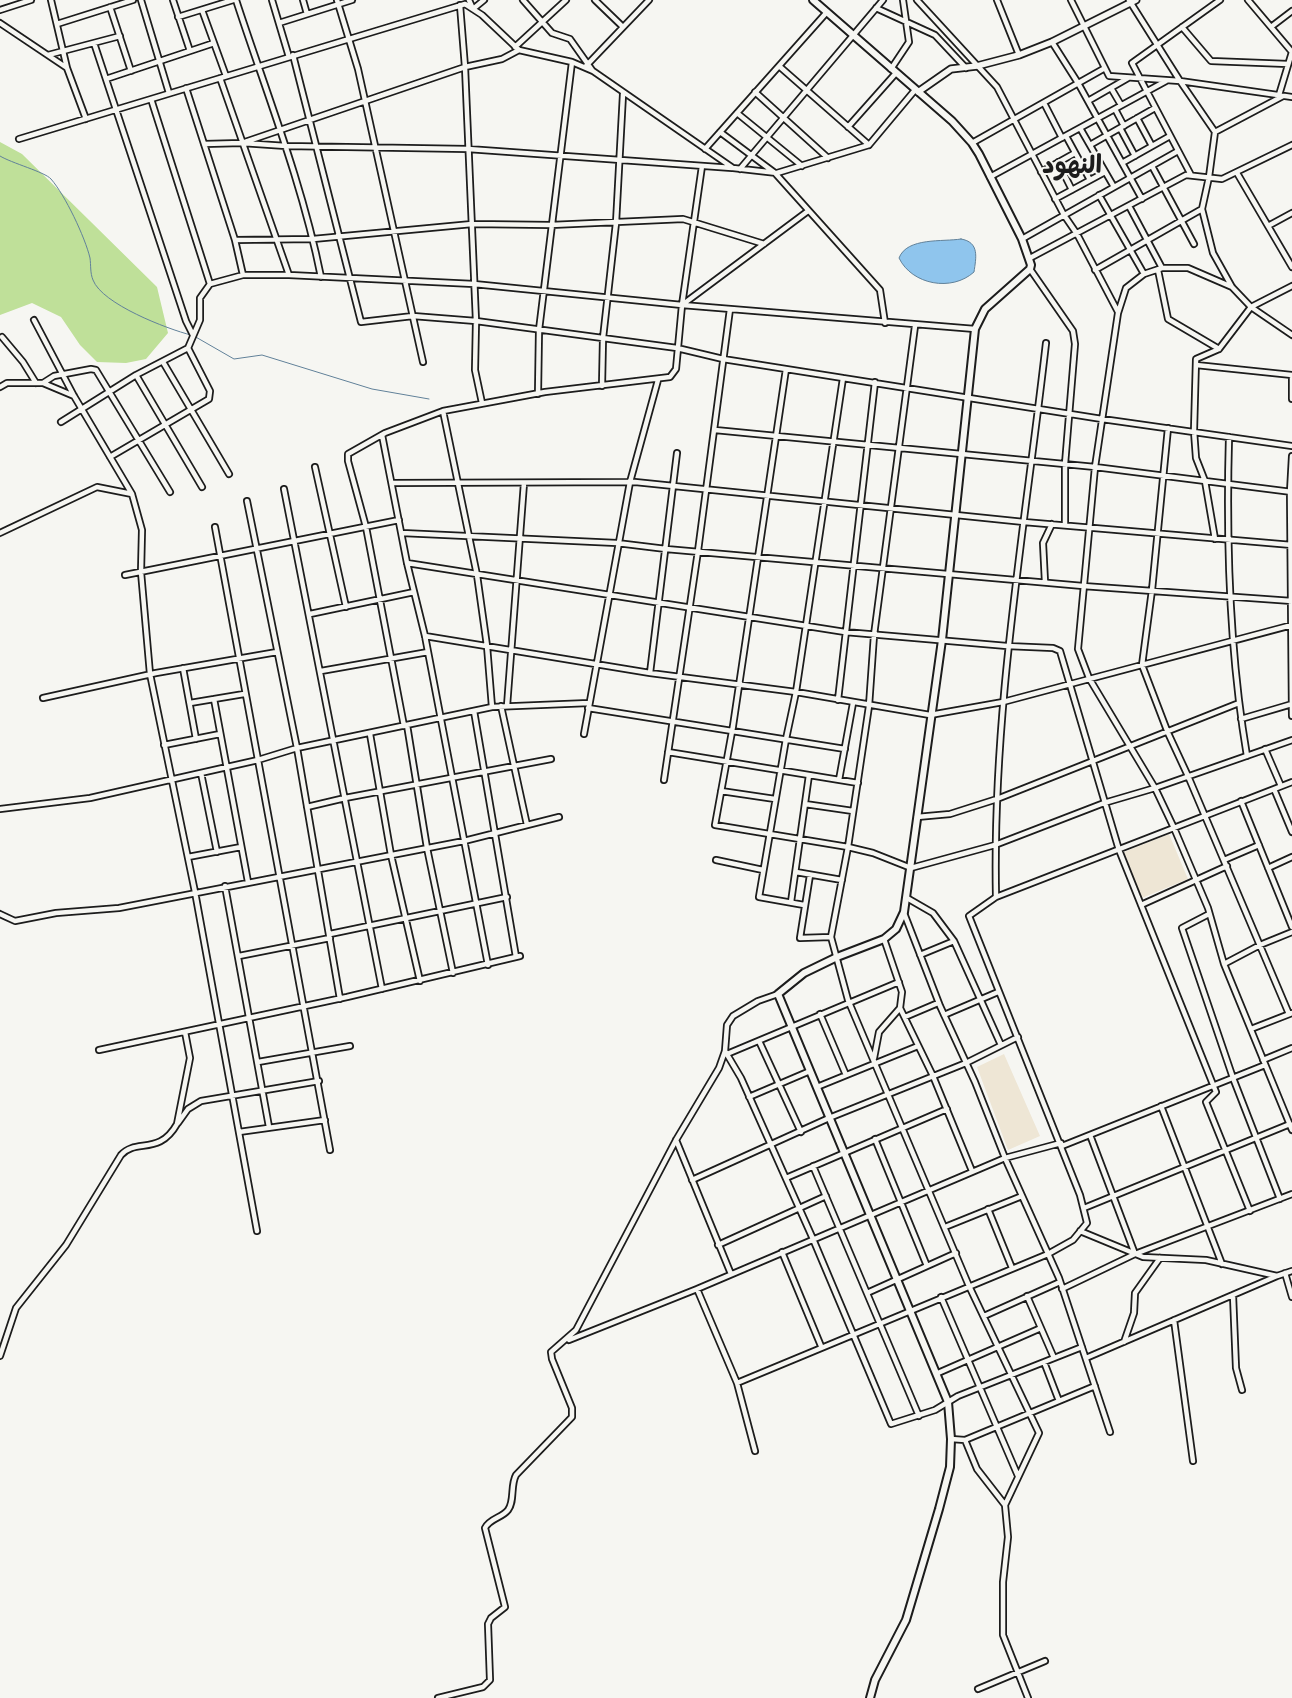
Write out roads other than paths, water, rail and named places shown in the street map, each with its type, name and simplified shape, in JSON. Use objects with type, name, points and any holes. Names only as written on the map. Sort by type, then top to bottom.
[{"type":"highway","points":[[813,0],[952,121],[972,143],[1022,238],[1030,258],[1030,269],[985,309],[975,329],[942,640],[904,912],[896,929],[884,939],[837,957],[804,973],[778,994],[938,1374],[948,1402],[952,1439],[950,1467],[906,1620],[875,1680],[870,1698]]},
{"type":"main road","points":[[916,91],[951,69],[978,66],[1019,55],[1052,42],[1132,1]]},
{"type":"street","points":[[0,10],[28,0]]},
{"type":"street","points":[[51,0],[67,68],[86,118]]},
{"type":"street","points":[[57,24],[133,0]]},
{"type":"street","points":[[141,0],[169,93]]},
{"type":"street","points":[[173,0],[190,51]]},
{"type":"street","points":[[178,17],[235,0],[286,146],[313,239],[321,276]]},
{"type":"street","points":[[272,0],[291,56],[309,120],[340,236],[360,322],[413,316],[476,321],[604,338],[677,348],[723,359],[1069,414],[1292,446]]},
{"type":"street","points":[[303,0],[307,14]]},
{"type":"street","points":[[279,23],[338,2],[352,0]]},
{"type":"street","points":[[469,0],[473,9]]},
{"type":"street","points":[[473,9],[484,0]]},
{"type":"street","points":[[523,0],[552,33],[570,39],[586,66]]},
{"type":"street","points":[[242,143],[280,128],[364,102],[465,67],[502,59],[517,49],[541,22],[566,0]]},
{"type":"street","points":[[595,0],[623,27]]},
{"type":"street","points":[[586,66],[649,0]]},
{"type":"street","points":[[740,168],[852,34],[883,0]]},
{"type":"street","points":[[848,127],[894,71],[909,42],[903,0]]},
{"type":"street","points":[[917,0],[997,87],[1055,199],[1077,234],[1118,312]]},
{"type":"street","points":[[999,0],[1019,55]]},
{"type":"street","points":[[1071,0],[1109,76],[1180,81],[1292,98]]},
{"type":"street","points":[[1215,132],[1281,96],[1292,52],[1248,0]]},
{"type":"street","points":[[1132,1],[1157,45],[1215,132],[1209,177],[1202,209],[1213,253],[1232,287],[1251,307],[1292,335]]},
{"type":"street","points":[[1191,175],[1138,78],[1132,63],[1217,1]]},
{"type":"street","points":[[338,2],[349,38],[375,147],[423,362]]},
{"type":"street","points":[[19,139],[465,4],[482,15],[517,49],[586,66],[733,168]]},
{"type":"street","points":[[460,5],[465,67],[476,321],[475,370],[482,403]]},
{"type":"street","points":[[110,7],[131,71]]},
{"type":"street","points":[[876,8],[935,35],[966,68]]},
{"type":"street","points":[[202,10],[226,76]]},
{"type":"street","points":[[1272,27],[1292,11]]},
{"type":"street","points":[[705,149],[827,12]]},
{"type":"street","points":[[0,22],[67,68]]},
{"type":"street","points":[[1182,27],[1210,61],[1288,64]]},
{"type":"street","points":[[48,55],[120,36]]},
{"type":"street","points":[[1052,42],[1078,83],[1142,199]]},
{"type":"street","points":[[94,43],[186,320],[193,335]]},
{"type":"street","points":[[106,79],[214,43]]},
{"type":"street","points":[[538,394],[539,330],[572,62]]},
{"type":"street","points":[[779,66],[869,145]]},
{"type":"street","points":[[972,143],[1105,68]]},
{"type":"street","points":[[220,78],[289,275]]},
{"type":"street","points":[[1088,101],[1130,78]]},
{"type":"street","points":[[990,177],[1167,80]]},
{"type":"street","points":[[186,88],[235,240],[244,275]]},
{"type":"street","points":[[1111,88],[1121,105]]},
{"type":"street","points":[[204,144],[242,143],[286,146],[468,149],[559,157],[740,168],[775,173],[869,145],[916,91]]},
{"type":"street","points":[[755,92],[828,158]]},
{"type":"street","points":[[602,386],[604,338],[616,223],[624,94]]},
{"type":"street","points":[[151,99],[210,284]]},
{"type":"street","points":[[1044,103],[1090,180]]},
{"type":"street","points":[[1090,145],[1155,108]]},
{"type":"street","points":[[1115,109],[1135,156]]},
{"type":"street","points":[[737,113],[802,166]]},
{"type":"street","points":[[1138,118],[1152,146]]},
{"type":"street","points":[[1080,128],[1114,187]]},
{"type":"street","points":[[720,132],[775,173],[880,290],[885,323]]},
{"type":"street","points":[[1122,163],[1170,136]]},
{"type":"street","points":[[1030,258],[1186,174],[1222,179],[1291,147]]},
{"type":"street","points":[[1022,238],[1178,151]]},
{"type":"street","points":[[1041,172],[1075,152]]},
{"type":"street","points":[[1058,162],[1072,190]]},
{"type":"street","points":[[453,973],[427,848],[417,785],[366,527],[348,461],[348,454],[382,435],[443,411],[538,394],[670,377],[676,369],[682,305],[702,166]]},
{"type":"street","points":[[1152,166],[1194,244]]},
{"type":"street","points":[[1055,199],[1105,172]]},
{"type":"street","points":[[1237,173],[1292,267]]},
{"type":"street","points":[[1100,195],[1144,274]]},
{"type":"street","points":[[1129,206],[1148,240],[1160,269],[1168,319],[1219,349]]},
{"type":"street","points":[[1095,270],[1202,209]]},
{"type":"street","points":[[682,305],[808,211]]},
{"type":"street","points":[[1268,226],[1292,213]]},
{"type":"street","points":[[235,240],[313,239],[472,224],[551,225],[683,219],[764,244]]},
{"type":"street","points":[[1232,287],[1188,268],[1160,269],[1144,274],[1126,288],[1118,312],[1095,467],[1078,649],[1089,678],[1155,788],[1174,828],[1210,914],[1224,964],[1292,1130]]},
{"type":"street","points":[[1030,269],[1058,306],[1073,331],[1075,344],[1065,464],[1065,525]]},
{"type":"street","points":[[61,422],[136,375],[188,348],[200,320],[200,298],[210,284],[244,275],[321,276],[474,284],[915,326],[975,329]]},
{"type":"street","points":[[1215,539],[1204,481],[1196,458],[1194,431],[1196,359],[1219,349],[1251,307],[1292,286]]},
{"type":"street","points":[[664,780],[715,430],[730,309]]},
{"type":"street","points":[[34,320],[74,396],[132,494],[142,530],[141,572],[150,674],[195,892],[257,1231]]},
{"type":"street","points":[[915,326],[874,635],[869,706],[848,847],[831,937],[849,1002],[969,1286],[1039,1433],[1005,1504],[1008,1537],[1003,1582],[1003,1635],[1028,1698]]},
{"type":"street","points":[[2,337],[23,362],[36,383]]},
{"type":"street","points":[[996,898],[995,844],[1007,646],[1046,343]]},
{"type":"street","points":[[110,457],[211,395],[188,348]]},
{"type":"street","points":[[163,362],[229,474]]},
{"type":"street","points":[[1196,365],[1292,375],[1292,399]]},
{"type":"street","points":[[42,383],[54,376],[91,368],[96,370],[170,492]]},
{"type":"street","points":[[786,369],[732,731],[715,825],[769,832],[848,847],[873,853],[911,868],[995,844],[1104,803],[1155,788],[1292,740]]},
{"type":"street","points":[[136,375],[202,487]]},
{"type":"street","points":[[804,905],[759,898],[780,770],[796,692],[843,378]]},
{"type":"street","points":[[584,734],[617,543],[630,482],[658,380]]},
{"type":"street","points":[[838,700],[874,382]]},
{"type":"street","points":[[0,387],[7,383],[42,383],[74,396]]},
{"type":"street","points":[[443,411],[477,575],[488,646],[492,707]]},
{"type":"street","points":[[1168,428],[1152,590],[1142,665],[1168,733],[1290,1014],[1251,1029]]},
{"type":"street","points":[[715,430],[1095,467],[1291,492]]},
{"type":"street","points":[[382,435],[407,563],[425,636],[488,965]]},
{"type":"street","points":[[1229,437],[1229,596],[1232,641],[1247,756]]},
{"type":"street","points":[[650,673],[677,453]]},
{"type":"street","points":[[1292,456],[1292,716]]},
{"type":"street","points":[[315,467],[328,535],[346,606]]},
{"type":"street","points":[[392,483],[630,482],[1024,522],[1292,545]]},
{"type":"street","points":[[508,706],[524,483]]},
{"type":"street","points":[[0,532],[97,487],[132,494]]},
{"type":"street","points":[[284,490],[310,614],[382,989]]},
{"type":"street","points":[[246,501],[298,748],[340,999]]},
{"type":"street","points":[[125,575],[399,520]]},
{"type":"street","points":[[1045,582],[1043,543],[1052,524]]},
{"type":"street","points":[[214,527],[237,659],[314,1052],[330,1150]]},
{"type":"street","points":[[402,533],[617,543],[1083,586],[1291,601]]},
{"type":"street","points":[[407,563],[846,632],[1007,646],[1053,648],[1060,651],[1119,850],[1216,1092],[1206,1102],[1250,1211]]},
{"type":"street","points":[[310,614],[414,592]]},
{"type":"street","points":[[425,636],[679,678],[796,692],[930,716],[1003,702],[1291,625]]},
{"type":"street","points":[[43,698],[150,674],[277,652]]},
{"type":"street","points":[[320,671],[428,652]]},
{"type":"street","points":[[183,668],[196,739]]},
{"type":"street","points":[[190,704],[244,694]]},
{"type":"street","points":[[214,699],[248,882]]},
{"type":"street","points":[[839,780],[853,703]]},
{"type":"street","points":[[917,818],[950,814],[997,799],[1129,745],[1168,733],[1239,703]]},
{"type":"street","points":[[1241,720],[1291,705]]},
{"type":"street","points":[[501,706],[527,825]]},
{"type":"street","points":[[0,809],[90,798],[258,760],[298,748],[501,706],[588,706],[672,722],[844,749]]},
{"type":"street","points":[[99,1050],[340,999],[488,965],[518,956],[474,711]]},
{"type":"street","points":[[164,745],[220,734]]},
{"type":"street","points":[[370,734],[391,855],[420,981]]},
{"type":"street","points":[[1265,749],[1281,786]]},
{"type":"street","points":[[668,752],[858,783]]},
{"type":"street","points":[[308,807],[345,798],[551,759]]},
{"type":"street","points":[[202,773],[217,852]]},
{"type":"street","points":[[791,902],[810,775]]},
{"type":"street","points":[[737,1383],[821,1346],[1048,1254],[1073,1240],[1087,1223],[1084,1208],[1062,1145],[998,992],[969,916],[996,898],[1292,782]]},
{"type":"street","points":[[1274,789],[1292,832]]},
{"type":"street","points":[[722,791],[775,799]]},
{"type":"street","points":[[1241,801],[1292,927]]},
{"type":"street","points":[[805,804],[853,811]]},
{"type":"street","points":[[0,914],[15,921],[56,913],[119,908],[279,875],[464,841],[559,817]]},
{"type":"street","points":[[1224,860],[1259,845]]},
{"type":"street","points":[[188,857],[241,847]]},
{"type":"street","points":[[1268,868],[1292,857]]},
{"type":"street","points":[[716,860],[764,870]]},
{"type":"street","points":[[1141,905],[1227,866]]},
{"type":"street","points":[[796,872],[842,880]]},
{"type":"street","points":[[810,874],[800,938],[831,937]]},
{"type":"street","points":[[225,886],[269,1127]]},
{"type":"street","points":[[238,956],[293,946],[405,917],[507,897]]},
{"type":"street","points":[[907,898],[933,913],[954,941],[1002,1045]]},
{"type":"street","points":[[904,912],[938,1003],[966,1062],[1005,1158],[1060,1282],[1110,1432]]},
{"type":"street","points":[[1210,914],[1182,928],[1233,1078],[1280,1199]]},
{"type":"street","points":[[1224,964],[1260,945],[1292,932]]},
{"type":"street","points":[[874,1061],[879,1032],[900,1008],[902,992],[884,939]]},
{"type":"street","points":[[920,955],[954,941]]},
{"type":"street","points":[[726,1053],[899,982]]},
{"type":"street","points":[[944,1015],[998,992]]},
{"type":"street","points":[[567,1340],[576,1330],[676,1140],[720,1068],[726,1053],[727,1025],[733,1016],[758,1001],[778,994]]},
{"type":"street","points":[[905,1017],[938,1003]]},
{"type":"street","points":[[900,1008],[933,1076],[972,1171]]},
{"type":"street","points":[[820,1014],[846,1075]]},
{"type":"street","points":[[177,1124],[190,1058],[185,1032]]},
{"type":"street","points":[[692,1180],[771,1146],[829,1118],[966,1062],[1018,1037]]},
{"type":"street","points":[[759,1040],[801,1132]]},
{"type":"street","points":[[258,1062],[350,1046]]},
{"type":"street","points":[[817,1087],[874,1061],[918,1046]]},
{"type":"street","points":[[438,1698],[483,1687],[490,1680],[488,1624],[491,1618],[505,1607],[485,1528],[488,1522],[508,1510],[512,1485],[516,1475],[572,1417],[573,1411],[551,1354],[554,1349],[567,1340],[697,1289],[929,1188],[1005,1158],[1062,1145],[1090,1135],[1233,1078],[1292,1048]]},
{"type":"street","points":[[726,1053],[749,1097],[814,1239],[891,1424],[919,1416],[980,1388],[1082,1347]]},
{"type":"street","points":[[749,1097],[810,1071]]},
{"type":"street","points":[[0,1356],[16,1308],[66,1245],[121,1155],[127,1150],[158,1144],[169,1136],[188,1109],[196,1103],[319,1082]]},
{"type":"street","points":[[1161,1106],[1222,1264]]},
{"type":"street","points":[[786,1178],[947,1109]]},
{"type":"street","points":[[239,1132],[325,1120]]},
{"type":"street","points":[[1084,1208],[1290,1122]]},
{"type":"street","points":[[1090,1135],[1135,1254]]},
{"type":"street","points":[[876,1139],[927,1266]]},
{"type":"street","points":[[676,1140],[730,1274]]},
{"type":"street","points":[[813,1166],[919,1416]]},
{"type":"street","points":[[1062,1289],[1135,1254],[1292,1194]]},
{"type":"street","points":[[718,1245],[826,1196]]},
{"type":"street","points":[[945,1227],[1022,1196]]},
{"type":"street","points":[[988,1209],[1012,1268]]},
{"type":"street","points":[[1080,1231],[1143,1257],[1206,1260],[1277,1276]]},
{"type":"street","points":[[782,1252],[821,1346]]},
{"type":"street","points":[[867,1293],[956,1253]]},
{"type":"street","points":[[1124,1342],[1134,1313],[1135,1293],[1160,1258]]},
{"type":"street","points":[[1086,1358],[1292,1271]]},
{"type":"street","points":[[1285,1273],[1292,1297]]},
{"type":"street","points":[[984,1316],[1060,1282]]},
{"type":"street","points":[[697,1289],[737,1383],[755,1451]]},
{"type":"street","points":[[1233,1295],[1236,1368],[1242,1390]]},
{"type":"street","points":[[1027,1296],[1054,1358]]},
{"type":"street","points":[[941,1297],[1018,1476]]},
{"type":"street","points":[[1174,1320],[1193,1461]]},
{"type":"street","points":[[938,1374],[1041,1328]]},
{"type":"street","points":[[1044,1362],[1059,1401]]},
{"type":"street","points":[[952,1439],[965,1440],[1095,1386]]},
{"type":"street","points":[[965,1440],[977,1469],[1005,1504]]},
{"type":"street","points":[[978,1689],[1045,1661]]},
{"type":"water","points":[[961,239],[971,243],[974,247],[976,256],[975,267],[974,272],[955,282],[933,283],[923,280],[905,267],[899,258],[903,251],[917,244]]},
{"type":"waterway","points":[[0,156],[35,170],[51,179],[68,205],[84,239],[90,258],[92,277],[99,289],[109,298],[136,314],[191,335]]},
{"type":"waterway","points":[[194,336],[234,359],[262,355],[372,389],[429,399]]},
{"type":"district","name":"النهود","points":[[1072,166]]}]
